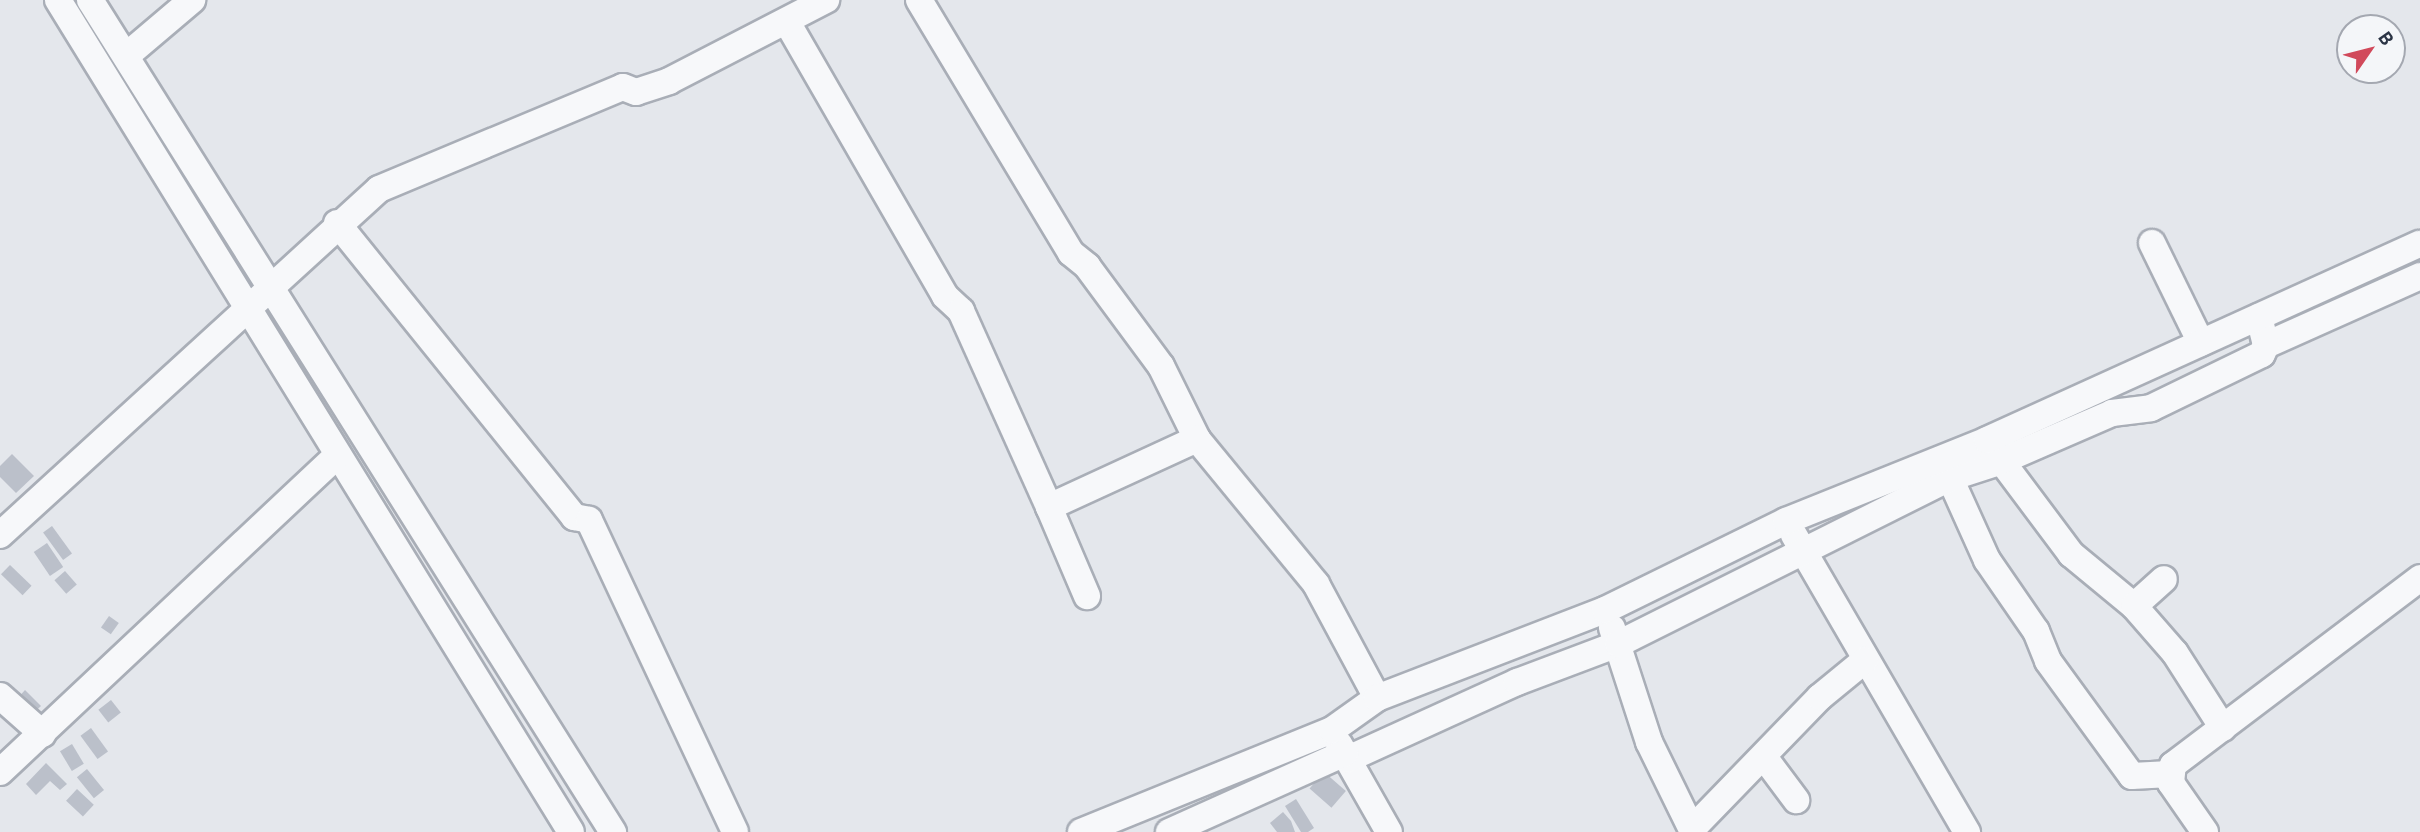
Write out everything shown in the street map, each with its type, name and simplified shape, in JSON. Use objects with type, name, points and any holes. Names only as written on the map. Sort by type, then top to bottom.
[{"type":"street","points":[[58,0],[248,311],[613,832]]},
{"type":"street","points":[[90,0],[272,287],[352,456],[571,832]]},
{"type":"street","points":[[126,56],[192,0]]},
{"type":"street","points":[[0,535],[248,311],[337,223],[379,189],[623,87],[636,92],[669,81],[826,0]]},
{"type":"street","points":[[919,0],[1071,253],[1087,266],[1161,366],[1197,439],[1308,573],[1377,698]]},
{"type":"street","points":[[787,22],[945,296],[961,311],[1087,596]]},
{"type":"street","points":[[337,223],[574,517],[589,520],[735,832]]},
{"type":"street","points":[[2152,243],[2190,348],[2195,386]]},
{"type":"street","points":[[1169,832],[1517,682],[1618,644],[1802,548],[1950,478],[2097,390],[2420,244]]},
{"type":"street","points":[[2266,345],[2420,276]]},
{"type":"street","points":[[1080,832],[1332,730],[1377,698],[1605,610],[1786,522],[2107,415],[2151,408],[2262,354],[2266,345],[2259,317]]},
{"type":"street","points":[[2097,390],[2107,415]]},
{"type":"street","points":[[1049,507],[1197,439]]},
{"type":"street","points":[[1993,451],[2071,554],[2134,606],[2189,671],[2223,728]]},
{"type":"street","points":[[0,772],[352,456]]},
{"type":"street","points":[[1950,478],[1987,560],[2036,631],[2048,661],[2132,776],[2170,774]]},
{"type":"street","points":[[1786,522],[1968,832]]},
{"type":"street","points":[[2205,832],[2170,774],[2173,765],[2420,578]]},
{"type":"street","points":[[2134,606],[2164,579]]},
{"type":"street","points":[[1605,610],[1649,742],[1693,830],[1820,697],[1865,660]]},
{"type":"street","points":[[0,696],[43,734]]},
{"type":"street","points":[[1332,730],[1389,832]]},
{"type":"street","points":[[1764,757],[1796,800]]},
{"type":"building","points":[[12,454],[34,476],[16,493],[0,477],[0,466]]},
{"type":"building","points":[[52,526],[72,554],[63,560],[43,532]]},
{"type":"building","points":[[47,543],[63,567],[50,576],[34,552]]},
{"type":"building","points":[[10,565],[32,586],[23,595],[1,574]]},
{"type":"building","points":[[65,571],[77,585],[66,594],[54,580]]},
{"type":"building","points":[[109,616],[119,623],[111,634],[101,627]]},
{"type":"building","points":[[25,690],[41,706],[29,717],[17,699]]},
{"type":"building","points":[[111,700],[121,713],[108,722],[98,710]]},
{"type":"building","points":[[91,728],[108,751],[98,759],[80,736]]},
{"type":"building","points":[[72,744],[84,764],[72,771],[60,751]]},
{"type":"building","points":[[46,763],[67,784],[60,790],[50,781],[36,795],[26,784]]},
{"type":"building","points":[[87,769],[104,790],[94,798],[77,777]]},
{"type":"building","points":[[1324,772],[1346,791],[1331,808],[1310,789]]},
{"type":"building","points":[[77,789],[94,805],[83,816],[66,801]]},
{"type":"building","points":[[1296,799],[1314,828],[1308,832],[1301,832],[1285,806]]},
{"type":"building","points":[[1283,812],[1291,821],[1295,832],[1277,832],[1270,823]]},
{"type":"waterway","points":[[75,0],[91,26]]}]
